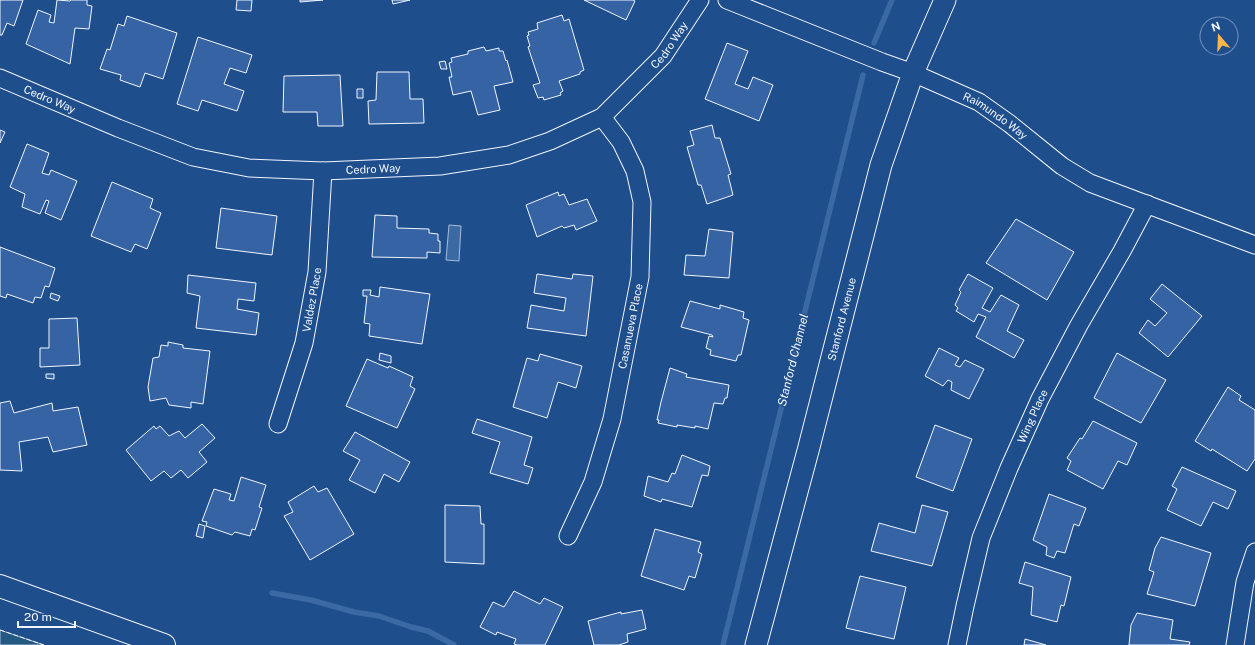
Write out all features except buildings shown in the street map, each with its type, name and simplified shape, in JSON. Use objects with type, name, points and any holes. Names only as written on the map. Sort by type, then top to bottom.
[{"type":"main road","points":[[0,586],[164,645]]},
{"type":"street","name":"Cedro Way","points":[[0,78],[118,128],[192,157],[249,168],[323,171],[440,166],[509,155],[550,141],[602,117],[663,56],[700,0]]},
{"type":"street","name":"Raimundo Way","points":[[727,0],[913,73],[979,102],[1010,124],[1062,166],[1090,183],[1255,245]]},
{"type":"street","name":"Stanford Avenue","points":[[756,645],[811,439],[881,165],[913,73],[945,0]]},
{"type":"street","name":"Casanueva Place","points":[[568,536],[593,482],[612,419],[640,277],[642,202],[635,171],[621,142],[602,117]]},
{"type":"street","name":"Valdez Place","points":[[278,424],[304,343],[317,272],[323,171]]},
{"type":"street","name":"Wing Place","points":[[957,645],[964,606],[981,538],[1009,468],[1040,400],[1079,325],[1122,251],[1147,204]]},
{"type":"street","points":[[1235,645],[1245,582],[1255,552]]},
{"type":"shaded area","points":[[449,225],[461,226],[459,261],[446,260]]},
{"type":"shaded area","points":[[0,630],[44,645],[0,645]]},
{"type":"waterway","name":"Stanford Channel","points":[[874,43],[892,0]]},
{"type":"waterway","name":"Stanford Channel","points":[[723,645],[863,75]]},
{"type":"waterway","points":[[272,593],[311,600],[354,612],[379,616],[428,631],[454,645]]},
{"type":"fence","points":[[0,630],[44,645]]}]
